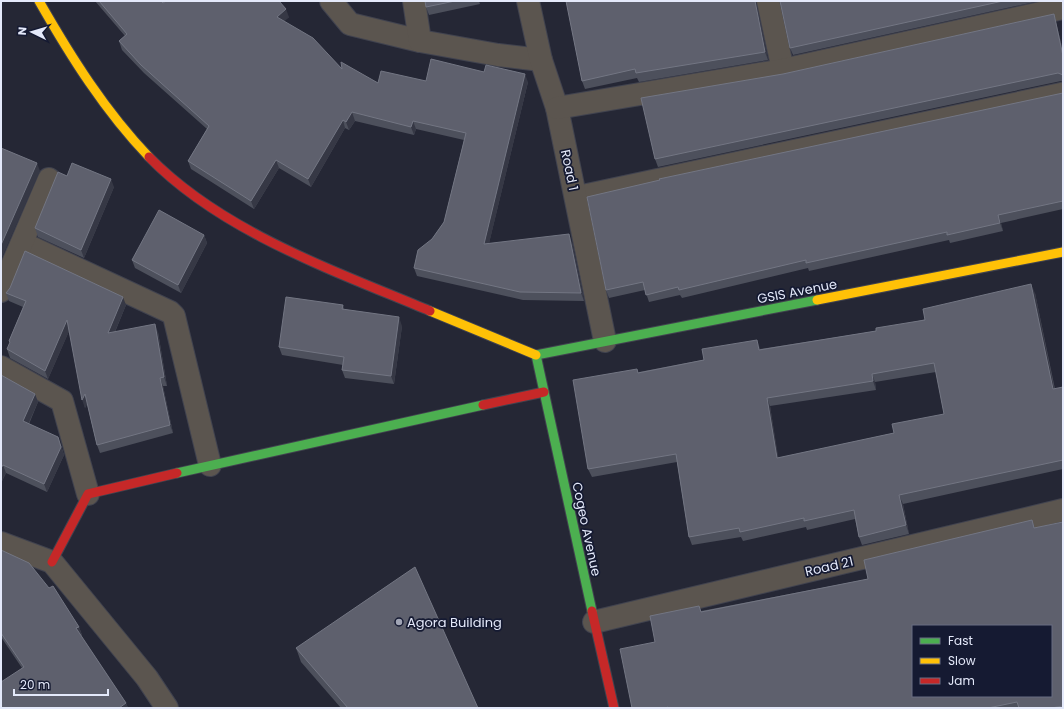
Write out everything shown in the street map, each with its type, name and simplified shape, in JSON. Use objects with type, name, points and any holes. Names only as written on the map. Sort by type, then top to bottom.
[{"type":"street","points":[[39,1],[62,43],[113,115],[154,163],[202,201],[280,246],[426,310],[536,355]]},
{"type":"street","points":[[331,1],[350,24],[420,41],[498,55],[541,60]]},
{"type":"street","points":[[414,1],[420,41]]},
{"type":"street","name":"Road 1","points":[[528,1],[541,60],[557,108],[605,341]]},
{"type":"street","points":[[768,1],[782,70]]},
{"type":"street","points":[[557,108],[782,70],[1063,8]]},
{"type":"street","points":[[1,291],[50,179]]},
{"type":"street","points":[[22,242],[170,312],[174,316],[210,465]]},
{"type":"street","name":"GSIS Avenue","points":[[536,355],[1063,252]]},
{"type":"street","name":"Cogeo Avenue","points":[[536,355],[614,708]]},
{"type":"street","points":[[1,367],[62,401],[88,494],[52,562]]},
{"type":"street","points":[[88,494],[210,465],[544,392]]},
{"type":"street","name":"Road 21","points":[[594,622],[1063,510]]},
{"type":"street","points":[[1,543],[52,562],[147,678],[167,708]]},
{"type":"lane","points":[[575,195],[1063,91]]},
{"type":"building","points":[[99,1],[161,1],[163,3],[166,1],[279,1],[286,9],[277,17],[313,38],[342,69],[341,62],[378,83],[381,71],[426,81],[431,59],[484,72],[486,65],[525,74],[484,244],[569,234],[581,293],[520,292],[414,268],[418,250],[432,239],[444,222],[466,133],[413,121],[411,127],[352,112],[346,122],[343,120],[308,179],[276,160],[251,201],[188,161],[209,126],[141,65],[119,41],[127,34]]},
{"type":"building","points":[[425,1],[455,1],[426,7]]},
{"type":"building","points":[[566,1],[755,1],[765,52],[636,73],[635,69],[582,81]]},
{"type":"building","points":[[780,1],[1003,1],[790,48]]},
{"type":"building","points":[[1054,14],[1063,56],[1063,75],[1058,73],[655,159],[641,98],[783,74]]},
{"type":"building","points":[[1063,93],[1063,201],[998,215],[1000,223],[947,235],[947,232],[806,263],[806,260],[679,290],[678,287],[646,295],[643,282],[606,290],[587,197],[660,180],[659,179]]},
{"type":"building","points":[[1,148],[37,163],[1,245]]},
{"type":"building","points":[[72,163],[111,179],[81,250],[35,228],[58,172],[67,176]]},
{"type":"building","points":[[159,210],[204,235],[178,285],[132,260]]},
{"type":"building","points":[[25,251],[123,297],[108,333],[155,324],[164,377],[160,378],[170,425],[97,445],[85,394],[82,400],[67,320],[45,371],[7,349],[26,301],[6,293],[10,288]]},
{"type":"building","points":[[1031,284],[1053,389],[1063,387],[1063,460],[899,495],[906,525],[859,537],[854,510],[804,521],[804,518],[740,532],[739,528],[689,537],[676,454],[588,469],[573,380],[637,369],[638,373],[704,360],[702,349],[757,340],[759,350],[876,331],[876,328],[925,320],[923,309]],"holes":[[[934,363],[944,414],[892,424],[894,433],[777,458],[767,398],[873,381],[872,374]]]},
{"type":"building","points":[[286,297],[343,305],[342,309],[399,317],[391,376],[342,370],[344,357],[279,347]]},
{"type":"building","points":[[1,375],[35,394],[23,421],[58,437],[61,447],[44,484],[3,465],[1,468]]},
{"type":"building","points":[[1032,520],[1034,528],[1063,522],[1063,706],[1051,708],[1019,708],[1017,702],[988,708],[632,708],[620,649],[655,642],[650,616],[699,606],[701,612],[868,579],[864,560]]},
{"type":"building","points":[[1,550],[29,563],[49,588],[53,586],[79,627],[76,628],[126,703],[119,708],[1,708],[1,682],[24,667],[1,633]]},
{"type":"building","name":"Agora Building","points":[[415,567],[478,708],[348,708],[296,648]]},
{"type":"traffic: fast","points":[[536,355],[817,300]]},
{"type":"traffic: fast","points":[[536,355],[592,611]]},
{"type":"traffic: fast","points":[[177,473],[483,405]]},
{"type":"traffic: slow","points":[[39,1],[76,63],[103,102],[149,157]]},
{"type":"traffic: slow","points":[[817,300],[1063,252]]},
{"type":"traffic: slow","points":[[430,311],[536,355]]},
{"type":"traffic: jam","points":[[149,157],[178,184],[210,207],[245,228],[281,247],[356,281],[430,311]]},
{"type":"traffic: jam","points":[[483,405],[544,392]]},
{"type":"traffic: jam","points":[[52,562],[88,494],[177,473]]},
{"type":"traffic: jam","points":[[592,611],[614,708]]},
{"type":"place","name":"Agora Building","points":[[399,622]]}]
